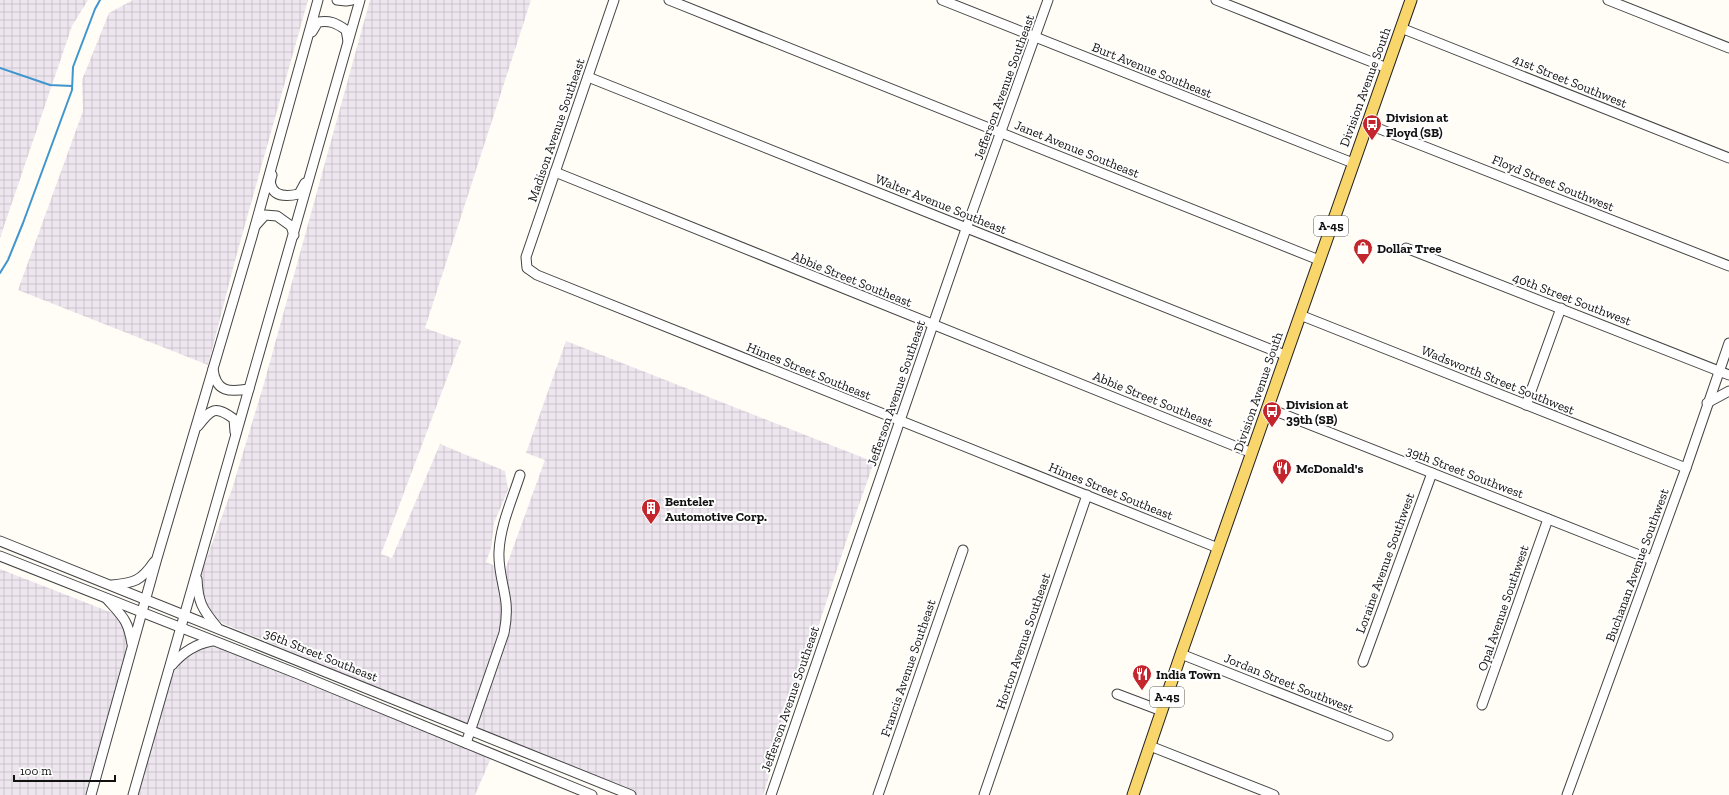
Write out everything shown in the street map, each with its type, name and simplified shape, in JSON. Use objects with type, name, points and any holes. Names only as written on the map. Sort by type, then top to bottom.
[{"type":"main road","name":"Division Avenue South","points":[[1133,795],[1268,408],[1285,355],[1411,0]]},
{"type":"street","points":[[91,795],[194,430],[255,226],[272,160],[318,0]]},
{"type":"street","points":[[337,0],[352,0]]},
{"type":"street","points":[[134,795],[180,628],[294,237],[360,0]]},
{"type":"street","name":"Madison Avenue Southeast","points":[[527,268],[526,257],[614,0]]},
{"type":"street","name":"Janet Avenue Southeast","points":[[669,0],[1319,260]]},
{"type":"street","name":"Burt Avenue Southeast","points":[[942,0],[1353,164]]},
{"type":"street","name":"Jefferson Avenue Southeast","points":[[771,795],[934,326],[966,229],[1002,134],[1048,0]]},
{"type":"street","points":[[1216,0],[1387,68]]},
{"type":"street","points":[[1608,0],[1729,48]]},
{"type":"street","points":[[307,40],[318,22],[327,20],[336,23],[346,30],[348,44]]},
{"type":"street","name":"41st Street Southwest","points":[[1401,28],[1729,158]]},
{"type":"street","name":"Walter Avenue Southeast","points":[[588,77],[1285,355]]},
{"type":"street","name":"Floyd Street Southwest","points":[[1367,124],[1729,266]]},
{"type":"street","points":[[272,160],[271,186],[275,191],[286,196],[299,194],[312,171]]},
{"type":"street","name":"Abbie Street Southeast","points":[[555,172],[1252,453]]},
{"type":"street","points":[[255,226],[265,215],[278,216],[291,226],[294,237]]},
{"type":"street","name":"40th Street Southwest","points":[[1406,248],[1729,375]]},
{"type":"street","name":"Himes Street Southeast","points":[[527,268],[536,275],[900,422],[1218,548]]},
{"type":"street","points":[[1526,405],[1561,308]]},
{"type":"street","name":"Wadsworth Street Southwest","points":[[1300,314],[1686,468]]},
{"type":"street","name":"Buchanan Avenue Southwest","points":[[1567,795],[1686,468],[1729,343]]},
{"type":"street","points":[[213,366],[214,379],[219,386],[227,391],[249,389]]},
{"type":"street","points":[[1708,403],[1729,391]]},
{"type":"street","name":"39th Street Southwest","points":[[1268,408],[1652,560]]},
{"type":"street","points":[[194,430],[209,412],[216,410],[225,412],[234,419],[235,439]]},
{"type":"street","name":"Loraine Avenue Southwest","points":[[1363,662],[1432,473]]},
{"type":"street","points":[[466,743],[504,633],[507,617],[506,602],[499,569],[499,551],[503,525],[520,475]]},
{"type":"street","name":"Horton Avenue Southeast","points":[[984,795],[1087,495]]},
{"type":"street","name":"Opal Avenue Southwest","points":[[1482,705],[1548,519]]},
{"type":"street","name":"36th Street Southeast","points":[[0,541],[631,795]]},
{"type":"street","name":"Francis Avenue Southeast","points":[[878,795],[963,550]]},
{"type":"street","name":"36th Street Southeast","points":[[0,556],[143,612],[592,795]]},
{"type":"street","points":[[111,586],[133,583],[148,571],[158,558]]},
{"type":"street","points":[[197,573],[198,598],[204,612],[218,628]]},
{"type":"street","points":[[106,598],[125,620],[129,627],[132,647]]},
{"type":"street","points":[[169,668],[191,647],[213,641]]},
{"type":"street","name":"Jordan Street Southwest","points":[[1181,654],[1388,736]]},
{"type":"street","points":[[1117,694],[1162,711]]},
{"type":"street","points":[[1150,746],[1274,795]]},
{"type":"shaded area","points":[[0,0],[88,0],[72,26],[0,238]]},
{"type":"shaded area","points":[[133,0],[308,0],[236,257],[208,365],[18,290],[83,111],[82,80],[109,13]]},
{"type":"shaded area","points":[[370,0],[531,0],[425,328],[461,341],[381,554],[392,558],[440,444],[505,471],[508,490],[494,523],[491,548],[486,562],[505,570],[545,460],[526,453],[566,341],[874,462],[848,536],[763,795],[636,795],[222,623],[211,613],[202,597],[201,574],[232,489],[263,387]]},
{"type":"shaded area","points":[[0,569],[115,614],[124,624],[128,648],[85,795],[0,795]]},
{"type":"shaded area","points":[[216,647],[491,758],[475,795],[138,795],[174,668],[198,648]]},
{"type":"waterway","points":[[0,273],[8,260],[23,223],[72,90],[73,67],[95,9],[100,0]]},
{"type":"waterway","points":[[0,68],[50,85],[72,86]]},
{"type":"place","name":"Division at Floyd (SB)","points":[[1372,141]]},
{"type":"place","name":"Dollar Tree","points":[[1363,265]]},
{"type":"place","name":"Division at 39th (SB)","points":[[1272,428]]},
{"type":"place","name":"McDonald's","points":[[1282,485]]},
{"type":"place","name":"Benteler Automotive Corp.","points":[[651,525]]},
{"type":"place","name":"India Town","points":[[1142,691]]}]
